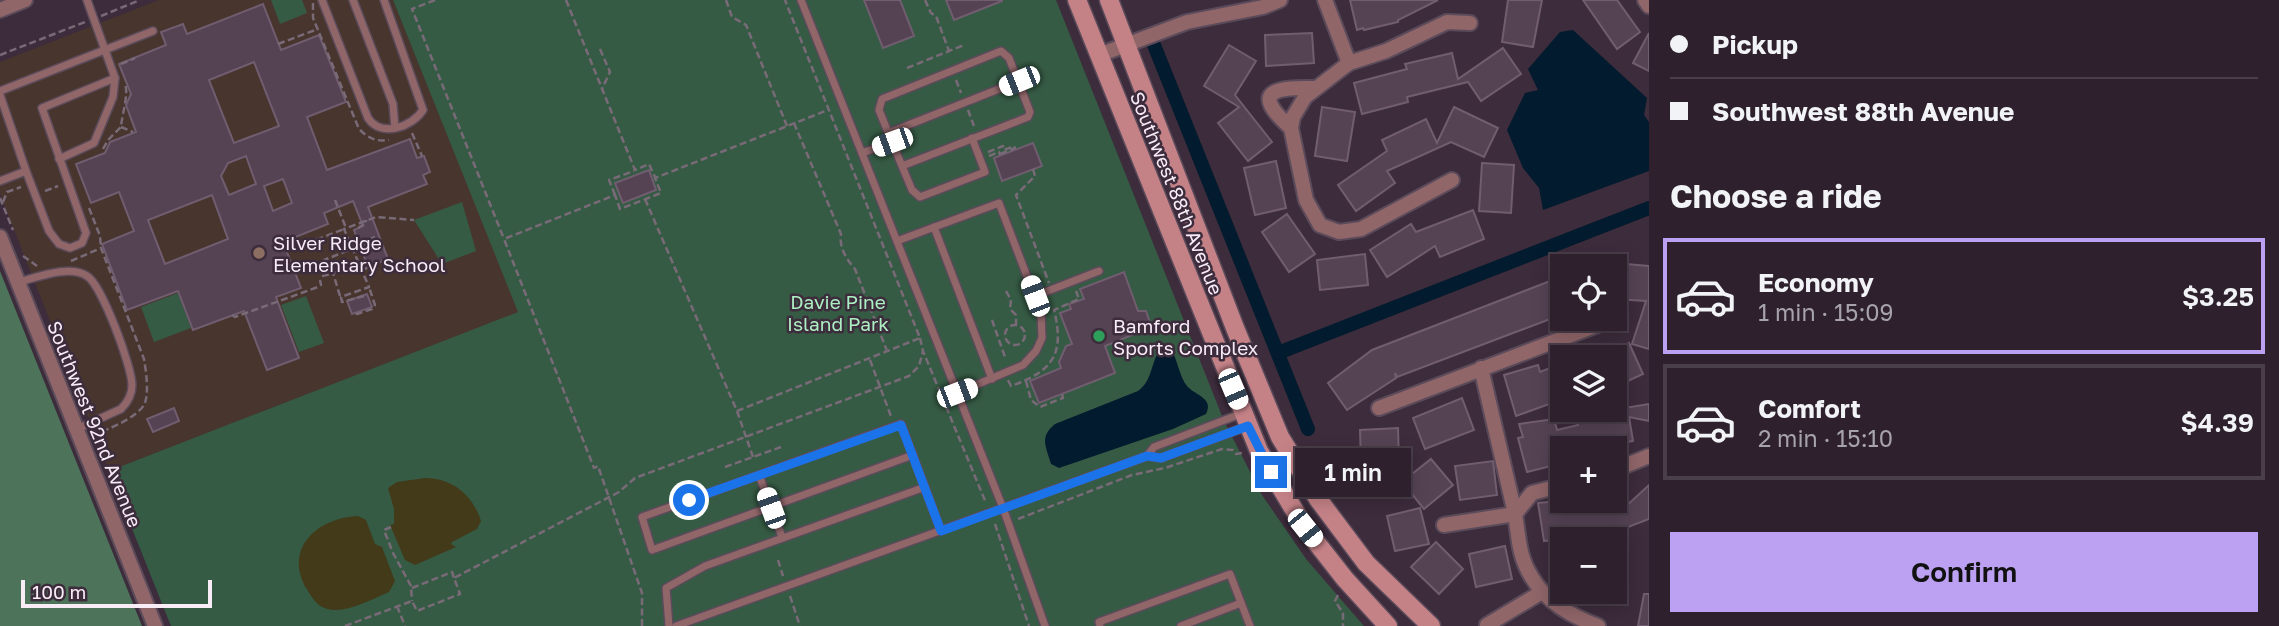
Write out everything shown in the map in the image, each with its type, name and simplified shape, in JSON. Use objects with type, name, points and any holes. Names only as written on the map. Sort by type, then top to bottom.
[{"type":"main road","name":"Southwest 88th Avenue","points":[[1077,0],[1259,451],[1295,513],[1345,579],[1388,626]]},
{"type":"main road","name":"Southwest 88th Avenue","points":[[1110,0],[1235,328],[1275,425],[1318,499],[1366,563],[1431,626]]},
{"type":"street","points":[[0,10],[25,0]]},
{"type":"street","points":[[1099,55],[1187,22],[1263,7],[1280,0]]},
{"type":"street","points":[[1325,0],[1349,63]]},
{"type":"street","points":[[1645,0],[1649,6]]},
{"type":"street","points":[[1452,180],[1361,229],[1339,232],[1320,225],[1306,200],[1291,128],[1298,106],[1315,88],[1349,63],[1386,51],[1447,22],[1470,23]]},
{"type":"street","points":[[1291,128],[1274,111],[1269,100],[1270,95],[1273,91],[1286,87],[1315,88]]},
{"type":"street","name":"Southwest 92nd Avenue","points":[[0,237],[155,626]]},
{"type":"street","points":[[1379,408],[1581,331]]},
{"type":"street","points":[[1481,368],[1515,514],[1517,541],[1530,575],[1542,592],[1570,615],[1598,626]]},
{"type":"street","points":[[1627,465],[1649,456]]},
{"type":"street","points":[[1444,525],[1515,514],[1532,493],[1550,488]]},
{"type":"street","points":[[1487,625],[1542,592]]},
{"type":"lane","points":[[59,159],[94,142],[114,97],[115,78],[87,0]]},
{"type":"lane","points":[[322,0],[368,118],[372,125],[378,128],[395,128],[417,120],[423,110],[384,0]]},
{"type":"lane","points":[[353,0],[393,104],[395,128]]},
{"type":"lane","points":[[801,0],[1003,509],[1045,626]]},
{"type":"lane","points":[[115,78],[42,108],[86,233],[82,243],[70,248],[59,244],[49,231],[0,93],[153,31]]},
{"type":"lane","points":[[902,166],[972,138],[1028,117],[1030,112],[1019,81],[1009,58],[1001,51],[881,99],[879,110],[888,133],[912,190],[920,197],[985,172],[972,138]]},
{"type":"lane","points":[[888,133],[1019,81]]},
{"type":"lane","points":[[862,153],[892,142]]},
{"type":"lane","points":[[0,181],[26,171]]},
{"type":"lane","points":[[897,241],[999,202],[1043,321],[1040,345],[1023,365],[957,393]]},
{"type":"lane","points":[[934,227],[992,379]]},
{"type":"lane","points":[[1035,296],[1099,271]]},
{"type":"lane","points":[[18,282],[77,272],[94,283],[104,302],[130,370],[132,391],[130,398],[121,408],[76,429]]},
{"type":"lane","points":[[1147,456],[1154,447],[1246,419]]},
{"type":"lane","points":[[676,626],[1147,456],[1161,458],[1246,419]]},
{"type":"lane","points":[[913,455],[652,550],[642,517],[901,425],[913,455],[941,531]]},
{"type":"lane","points":[[759,475],[782,537]]},
{"type":"lane","points":[[669,626],[666,588],[705,566],[925,487]]},
{"type":"lane","points":[[1100,626],[1099,622],[1230,573],[1250,626]]},
{"type":"lane","points":[[1181,626],[1241,603]]},
{"type":"path","points":[[0,55],[140,0]]},
{"type":"path","points":[[435,0],[412,9],[594,468],[598,466],[610,497],[642,593],[642,626]]},
{"type":"path","points":[[566,0],[635,170]]},
{"type":"path","points":[[726,0],[732,17],[747,25],[787,126]]},
{"type":"path","points":[[785,0],[986,503]]},
{"type":"path","points":[[925,0],[931,13],[936,16],[949,51]]},
{"type":"path","points":[[278,44],[318,29]]},
{"type":"path","points":[[907,68],[964,45]]},
{"type":"path","points":[[600,49],[610,72],[602,89]]},
{"type":"path","points":[[118,65],[135,58]]},
{"type":"path","points":[[954,77],[962,96]]},
{"type":"path","points":[[655,178],[828,110]]},
{"type":"path","points":[[968,110],[975,129]]},
{"type":"path","points":[[794,123],[841,234],[840,242],[847,260],[855,269],[887,351]]},
{"type":"path","points":[[121,127],[133,132]]},
{"type":"path","points":[[985,153],[1003,146],[1004,150],[1014,146],[1015,148],[999,154]]},
{"type":"path","points":[[649,164],[661,193],[620,209],[609,180],[635,170],[649,164]]},
{"type":"path","points":[[1033,169],[1035,176],[1016,195],[1050,286]]},
{"type":"path","points":[[2,204],[7,192],[30,183]]},
{"type":"path","points":[[504,239],[615,195]]},
{"type":"path","points":[[645,199],[737,411],[753,457]]},
{"type":"path","points":[[335,200],[354,262],[361,268],[375,305],[372,309],[356,313]]},
{"type":"path","points":[[287,251],[376,217],[414,220]]},
{"type":"path","points":[[358,228],[366,220]]},
{"type":"path","points":[[324,262],[376,237]]},
{"type":"path","points":[[366,251],[372,248],[369,241]]},
{"type":"path","points":[[73,261],[101,248],[109,269]]},
{"type":"path","points":[[232,315],[235,317],[318,287],[321,285],[321,278],[344,269],[361,268],[386,260]]},
{"type":"path","points":[[332,274],[342,302],[364,296]]},
{"type":"path","points":[[341,297],[369,287]]},
{"type":"path","points":[[1006,291],[1011,300],[1010,309],[1016,315],[1016,325]]},
{"type":"path","points":[[1056,301],[1058,307]]},
{"type":"path","points":[[992,320],[1005,358]]},
{"type":"path","points":[[1016,325],[1025,331],[1024,341],[1015,345],[1005,337],[1006,330],[1016,325]]},
{"type":"path","points":[[737,411],[920,338]]},
{"type":"path","points":[[1002,348],[1008,342]]},
{"type":"path","points":[[454,578],[610,497],[635,478],[912,374],[919,366],[923,351]]},
{"type":"path","points":[[870,360],[890,412]]},
{"type":"path","points":[[1026,381],[1031,400],[1040,407],[1058,401],[1063,398],[1062,394]]},
{"type":"path","points":[[725,467],[781,447]]},
{"type":"path","points":[[1018,519],[1132,475],[1165,468],[1222,449],[1233,450],[1236,454],[1242,453]]},
{"type":"path","points":[[577,514],[580,520]]},
{"type":"path","points":[[996,526],[1029,626]]},
{"type":"path","points":[[391,527],[384,530],[393,554],[412,589],[412,601],[416,611],[460,594],[452,572],[412,589]]},
{"type":"path","points":[[778,559],[784,579]]},
{"type":"path","points":[[789,593],[800,626]]},
{"type":"path","points":[[1338,595],[1335,601],[1343,613],[1343,626]]},
{"type":"path","points":[[345,626],[412,601]]},
{"type":"path","points":[[397,606],[405,626]]},
{"type":"shaded area","name":"Silver Ridge Elementary School","points":[[159,0],[393,0],[519,312],[109,471],[0,194],[0,62]]},
{"type":"green space","points":[[271,0],[302,0],[307,13],[280,24]]},
{"type":"green space","name":"Davie Pine Island Park","points":[[393,0],[1056,0],[1224,421],[1262,495],[1306,559],[1364,626],[171,626],[109,471],[518,312]]},
{"type":"green space","points":[[462,202],[476,251],[442,264],[414,220]]},
{"type":"green space","points":[[0,271],[142,626],[0,626]]},
{"type":"green space","points":[[178,293],[191,328],[154,342],[141,307]]},
{"type":"green space","points":[[306,296],[324,343],[299,352],[281,305]]},
{"type":"sand","points":[[425,478],[444,481],[460,490],[473,503],[481,521],[477,529],[452,542],[456,547],[415,565],[405,560],[390,525],[394,524],[394,509],[388,488],[397,482]]},
{"type":"sand","points":[[358,516],[366,520],[375,544],[382,547],[395,581],[389,592],[361,604],[340,610],[324,608],[313,598],[301,576],[301,550],[317,530],[343,518]]},
{"type":"water","points":[[1573,30],[1647,98],[1644,115],[1649,122],[1649,171],[1543,210],[1539,188],[1523,168],[1507,130],[1525,93],[1538,90],[1528,69],[1560,32]]},
{"type":"water","points":[[1161,348],[1174,355],[1185,383],[1206,401],[1206,414],[1173,429],[1059,468],[1051,464],[1045,442],[1050,429],[1055,424],[1138,391],[1149,377]]},
{"type":"building","points":[[864,0],[900,0],[914,36],[883,48]]},
{"type":"building","points":[[946,0],[1002,0],[1002,1],[954,20]]},
{"type":"building","points":[[1350,0],[1438,0],[1398,22],[1357,30]]},
{"type":"building","points":[[1508,0],[1542,0],[1533,47],[1502,42]]},
{"type":"building","points":[[1583,0],[1617,0],[1640,32],[1617,49]]},
{"type":"building","points":[[263,4],[281,50],[319,35],[346,102],[307,117],[327,170],[410,139],[417,158],[424,156],[430,172],[423,175],[427,184],[368,207],[388,259],[368,267],[354,230],[363,226],[353,201],[324,213],[328,224],[283,242],[301,288],[276,297],[299,358],[267,370],[244,311],[193,330],[178,291],[127,310],[102,244],[134,231],[119,192],[91,203],[76,164],[105,153],[110,142],[136,132],[126,105],[131,94],[119,64],[166,45],[161,32],[183,24],[187,34]],"holes":[[[254,62],[279,126],[234,143],[209,80]],[[246,156],[256,184],[229,195],[221,176],[228,163]],[[283,179],[292,203],[273,211],[264,186]],[[212,195],[228,239],[165,264],[148,220]]]},
{"type":"building","points":[[1312,33],[1314,63],[1266,66],[1265,35]]},
{"type":"building","points":[[1649,33],[1649,71],[1633,63]]},
{"type":"building","points":[[1229,45],[1256,61],[1235,95],[1272,142],[1248,161],[1218,123],[1239,107],[1204,86]]},
{"type":"building","points":[[1503,48],[1521,74],[1481,101],[1468,82],[1407,97],[1408,102],[1362,114],[1354,83],[1407,69],[1405,64],[1452,53],[1458,79]]},
{"type":"building","points":[[1322,107],[1355,112],[1347,161],[1315,156]]},
{"type":"building","points":[[1454,107],[1498,128],[1484,157],[1451,142],[1387,171],[1395,183],[1356,211],[1338,185],[1387,151],[1382,140],[1426,119],[1437,143]]},
{"type":"building","points":[[1033,143],[1042,166],[1002,181],[994,158]]},
{"type":"building","points":[[1276,161],[1286,208],[1255,215],[1244,168]]},
{"type":"building","points":[[1482,163],[1514,165],[1511,213],[1479,211]]},
{"type":"building","points":[[649,170],[656,190],[623,203],[615,183]]},
{"type":"building","points":[[1473,210],[1484,239],[1440,257],[1435,246],[1387,277],[1370,250],[1411,224],[1416,232]]},
{"type":"building","points":[[1287,214],[1315,254],[1289,272],[1262,232]]},
{"type":"building","points":[[1365,254],[1368,285],[1320,290],[1317,260]]},
{"type":"building","points":[[1627,264],[1649,266],[1649,349],[1632,344],[1646,301],[1627,300]]},
{"type":"building","name":"Bamford Sports Complex","points":[[1124,272],[1138,311],[1146,311],[1149,328],[1105,346],[1115,373],[1039,403],[1030,381],[1061,368],[1059,362],[1066,346],[1072,344],[1060,313],[1071,309],[1069,304],[1084,299],[1080,289]]},
{"type":"building","points":[[1550,281],[1550,319],[1397,377],[1395,373],[1396,378],[1347,410],[1328,383],[1372,350]]},
{"type":"building","points":[[367,294],[372,307],[352,314],[347,301]]},
{"type":"building","points":[[1629,343],[1643,374],[1627,381],[1627,345],[1624,345]]},
{"type":"building","points":[[1538,365],[1540,372],[1550,368],[1550,404],[1516,416],[1504,375]]},
{"type":"building","points":[[1462,398],[1474,430],[1425,449],[1413,418]]},
{"type":"building","points":[[1649,404],[1649,421],[1629,417],[1633,441],[1627,442],[1627,436],[1550,436],[1550,466],[1527,472],[1518,438],[1523,437],[1519,424],[1550,420],[1550,422],[1555,422],[1557,430],[1578,425],[1577,422],[1627,422],[1627,408]]},
{"type":"building","points":[[174,408],[179,421],[153,432],[147,419]]},
{"type":"building","points":[[1398,428],[1399,462],[1361,463],[1360,430]]},
{"type":"building","points":[[1431,459],[1453,485],[1424,509],[1402,482]]},
{"type":"building","points":[[1493,461],[1497,495],[1460,500],[1455,466]]},
{"type":"building","points":[[1649,485],[1649,519],[1627,527],[1550,527],[1550,540],[1544,541],[1538,503],[1550,502],[1550,513],[1627,513],[1627,505]]},
{"type":"building","points":[[1420,508],[1429,544],[1395,551],[1387,516]]},
{"type":"building","points":[[1436,542],[1463,569],[1439,594],[1411,567]]},
{"type":"building","points":[[1505,546],[1512,579],[1476,587],[1469,554]]},
{"type":"building","points":[[1644,594],[1649,594],[1649,626],[1638,626]]},
{"type":"waterway","points":[[1154,45],[1308,429]]},
{"type":"waterway","points":[[1278,353],[1649,208]]},
{"type":"place","name":"Silver Ridge Elementary School","points":[[259,253]]},
{"type":"place","name":"Bamford Sports Complex","points":[[1099,336]]},
{"type":"route","points":[[689,500],[901,425],[941,531],[1147,456],[1161,458],[1248,426],[1271,472]]}]
